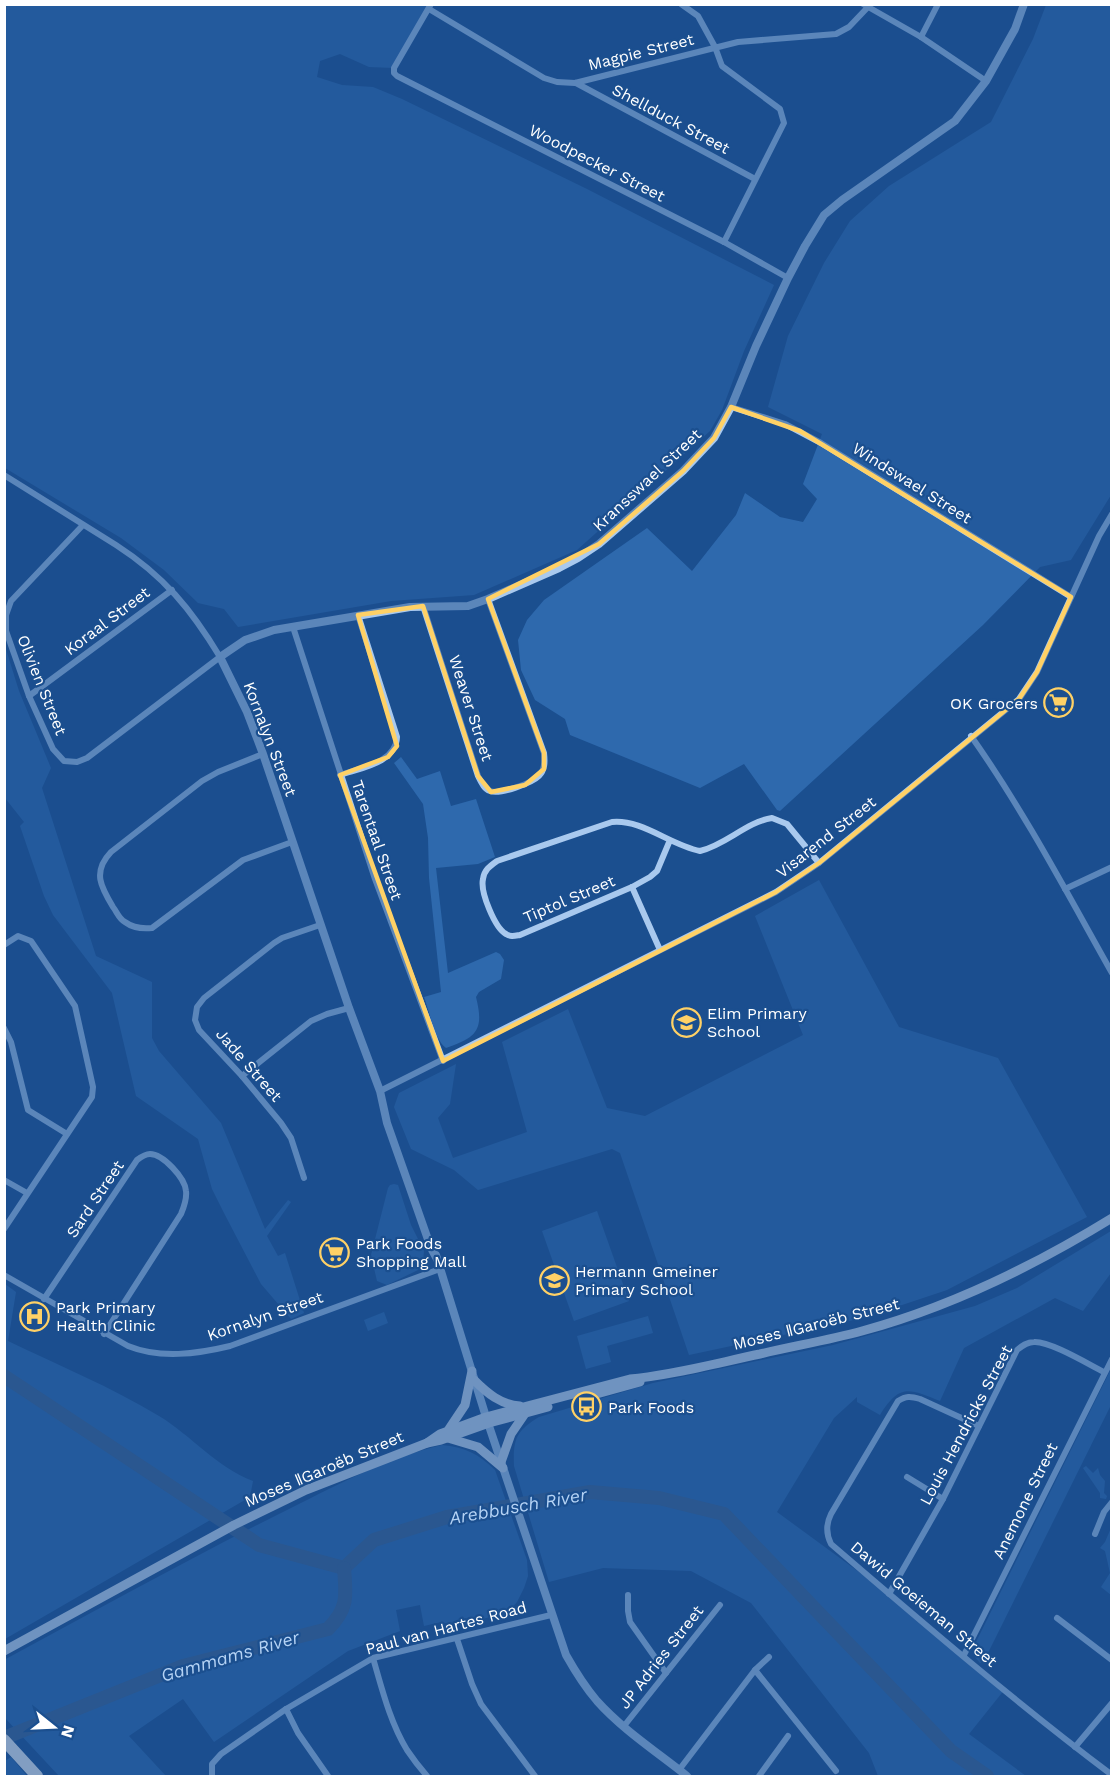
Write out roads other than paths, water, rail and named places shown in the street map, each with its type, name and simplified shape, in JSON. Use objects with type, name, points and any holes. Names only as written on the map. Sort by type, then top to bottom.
[{"type":"highway","points":[[4,1740],[37,1776]]},
{"type":"main road","name":"Moses ǁGaroëb Street","points":[[4,1651],[196,1544],[315,1486],[488,1420],[526,1411],[630,1379],[651,1377],[862,1331],[899,1320],[996,1281],[1059,1249],[1112,1218]]},
{"type":"main road","points":[[473,1375],[485,1391],[499,1400],[526,1411],[511,1434],[502,1465],[478,1447],[448,1435],[465,1405],[473,1375]]},
{"type":"street","points":[[681,4],[698,16],[715,47],[722,66],[780,109],[784,116],[784,123],[724,242]]},
{"type":"street","points":[[921,37],[938,4]]},
{"type":"street","name":"Kransswael Street","points":[[220,657],[245,640],[274,630],[410,607],[468,606],[560,568],[599,544],[683,471],[714,438],[731,407],[788,278],[814,228],[824,215],[955,121],[986,81],[1015,29],[1024,4]]},
{"type":"street","points":[[866,6],[921,37],[986,81]]},
{"type":"street","name":"Magpie Street","points":[[430,7],[543,78],[575,83],[738,42],[836,34],[849,27],[866,6]]},
{"type":"street","name":"Woodpecker Street","points":[[430,7],[394,68],[394,73],[724,242],[788,278]]},
{"type":"street","name":"Shellduck Street","points":[[575,83],[755,179]]},
{"type":"street","name":"Windswael Street","points":[[731,407],[785,424],[821,443],[1071,597]]},
{"type":"street","name":"Kornalyn Street","points":[[4,476],[141,563],[172,590],[200,624],[220,657],[247,712],[263,754],[349,1008],[380,1091],[387,1123],[431,1248],[437,1259],[502,1465],[566,1654],[599,1703],[687,1776]]},
{"type":"street","name":"Visarend Street","points":[[380,1091],[776,892],[819,863],[1018,699],[1029,686],[1112,514]]},
{"type":"street","name":"Olivien Street","points":[[83,525],[8,607],[6,631],[29,696],[58,756],[64,761],[77,762],[87,758],[220,657]]},
{"type":"street","name":"Koraal Street","points":[[29,696],[172,590]]},
{"type":"street","name":"Weaver Street","points":[[423,606],[478,776],[484,787],[491,792],[500,792],[538,777],[544,770],[545,762],[544,753],[488,599]]},
{"type":"street","points":[[340,775],[388,758],[397,746],[397,737],[358,615]]},
{"type":"street","name":"Tarentaal Street","points":[[293,627],[375,879],[443,1061]]},
{"type":"street","points":[[971,736],[992,765],[1112,973]]},
{"type":"street","points":[[263,754],[202,781],[111,852],[103,860],[100,873],[101,887],[122,921],[141,929],[152,928],[243,860],[292,842]]},
{"type":"street","name":"Tiptol Street","points":[[670,840],[657,871],[632,887],[520,935],[513,936],[503,932],[496,923],[482,886],[488,868],[497,861],[612,822],[623,821],[629,823],[692,849],[707,849],[754,824],[772,818],[787,824],[819,863]]},
{"type":"street","points":[[1065,889],[1112,867]]},
{"type":"street","points":[[632,887],[660,950]]},
{"type":"street","name":"Jade Street","points":[[304,1178],[291,1138],[281,1123],[200,1030],[195,1020],[197,1006],[204,998],[274,943],[282,938],[321,925]]},
{"type":"street","points":[[4,945],[18,936],[31,941],[75,1006],[93,1087],[92,1096],[4,1229]]},
{"type":"street","points":[[242,1076],[311,1021],[349,1008]]},
{"type":"street","points":[[4,1028],[11,1042],[28,1110],[68,1134]]},
{"type":"street","name":"Sard Street","points":[[44,1299],[137,1160],[148,1154],[154,1155],[178,1172],[183,1179],[186,1189],[185,1203],[181,1214],[104,1334]]},
{"type":"street","points":[[4,1180],[27,1193]]},
{"type":"street","name":"Kornalyn Street","points":[[4,1275],[128,1346],[145,1352],[170,1354],[215,1350],[248,1340],[440,1269]]},
{"type":"street","name":"Louis Hendricks Street","points":[[889,1594],[943,1499],[1017,1350],[1033,1341],[1045,1342],[1104,1372]]},
{"type":"street","name":"Anemone Street","points":[[964,1655],[1112,1359]]},
{"type":"street","name":"Dawid Goeieman Street","points":[[979,1426],[911,1396],[898,1401],[831,1514],[827,1527],[831,1544],[1075,1748],[1112,1775]]},
{"type":"street","points":[[907,1477],[943,1499]]},
{"type":"street","points":[[1095,1534],[1104,1512],[1112,1502]]},
{"type":"street","points":[[628,1595],[630,1622],[666,1673]]},
{"type":"street","name":"JP Adries Street","points":[[624,1726],[720,1605]]},
{"type":"street","name":"Paul van Hartes Road","points":[[212,1776],[212,1764],[221,1754],[286,1709],[373,1658],[551,1615]]},
{"type":"street","points":[[1057,1618],[1112,1660]]},
{"type":"street","points":[[457,1639],[481,1704],[536,1776]]},
{"type":"street","points":[[679,1770],[755,1670],[769,1657]]},
{"type":"street","points":[[373,1658],[398,1733],[407,1751],[427,1776]]},
{"type":"street","points":[[755,1670],[836,1771]]},
{"type":"street","points":[[1075,1748],[1112,1703]]},
{"type":"street","points":[[286,1709],[298,1733],[328,1776]]},
{"type":"street","points":[[759,1776],[788,1736]]},
{"type":"waterway","name":"Arebbusch River","points":[[4,1376],[259,1545],[344,1568],[374,1540],[447,1517],[590,1492],[659,1498],[724,1514],[951,1751],[987,1776]]},
{"type":"waterway","name":"Gammams River","points":[[4,1738],[183,1666],[328,1629],[340,1614],[345,1601],[344,1568]]},
{"type":"place","name":"OK Grocers","points":[[1059,703]]},
{"type":"place","name":"Elim Primary School","points":[[686,1022]]},
{"type":"place","name":"Park Foods Shopping Mall","points":[[335,1252]]},
{"type":"place","name":"Hermann Gmeiner Primary School","points":[[554,1280]]},
{"type":"place","name":"Park Primary Health Clinic","points":[[35,1316]]},
{"type":"place","name":"Park Foods","points":[[587,1407]]}]
